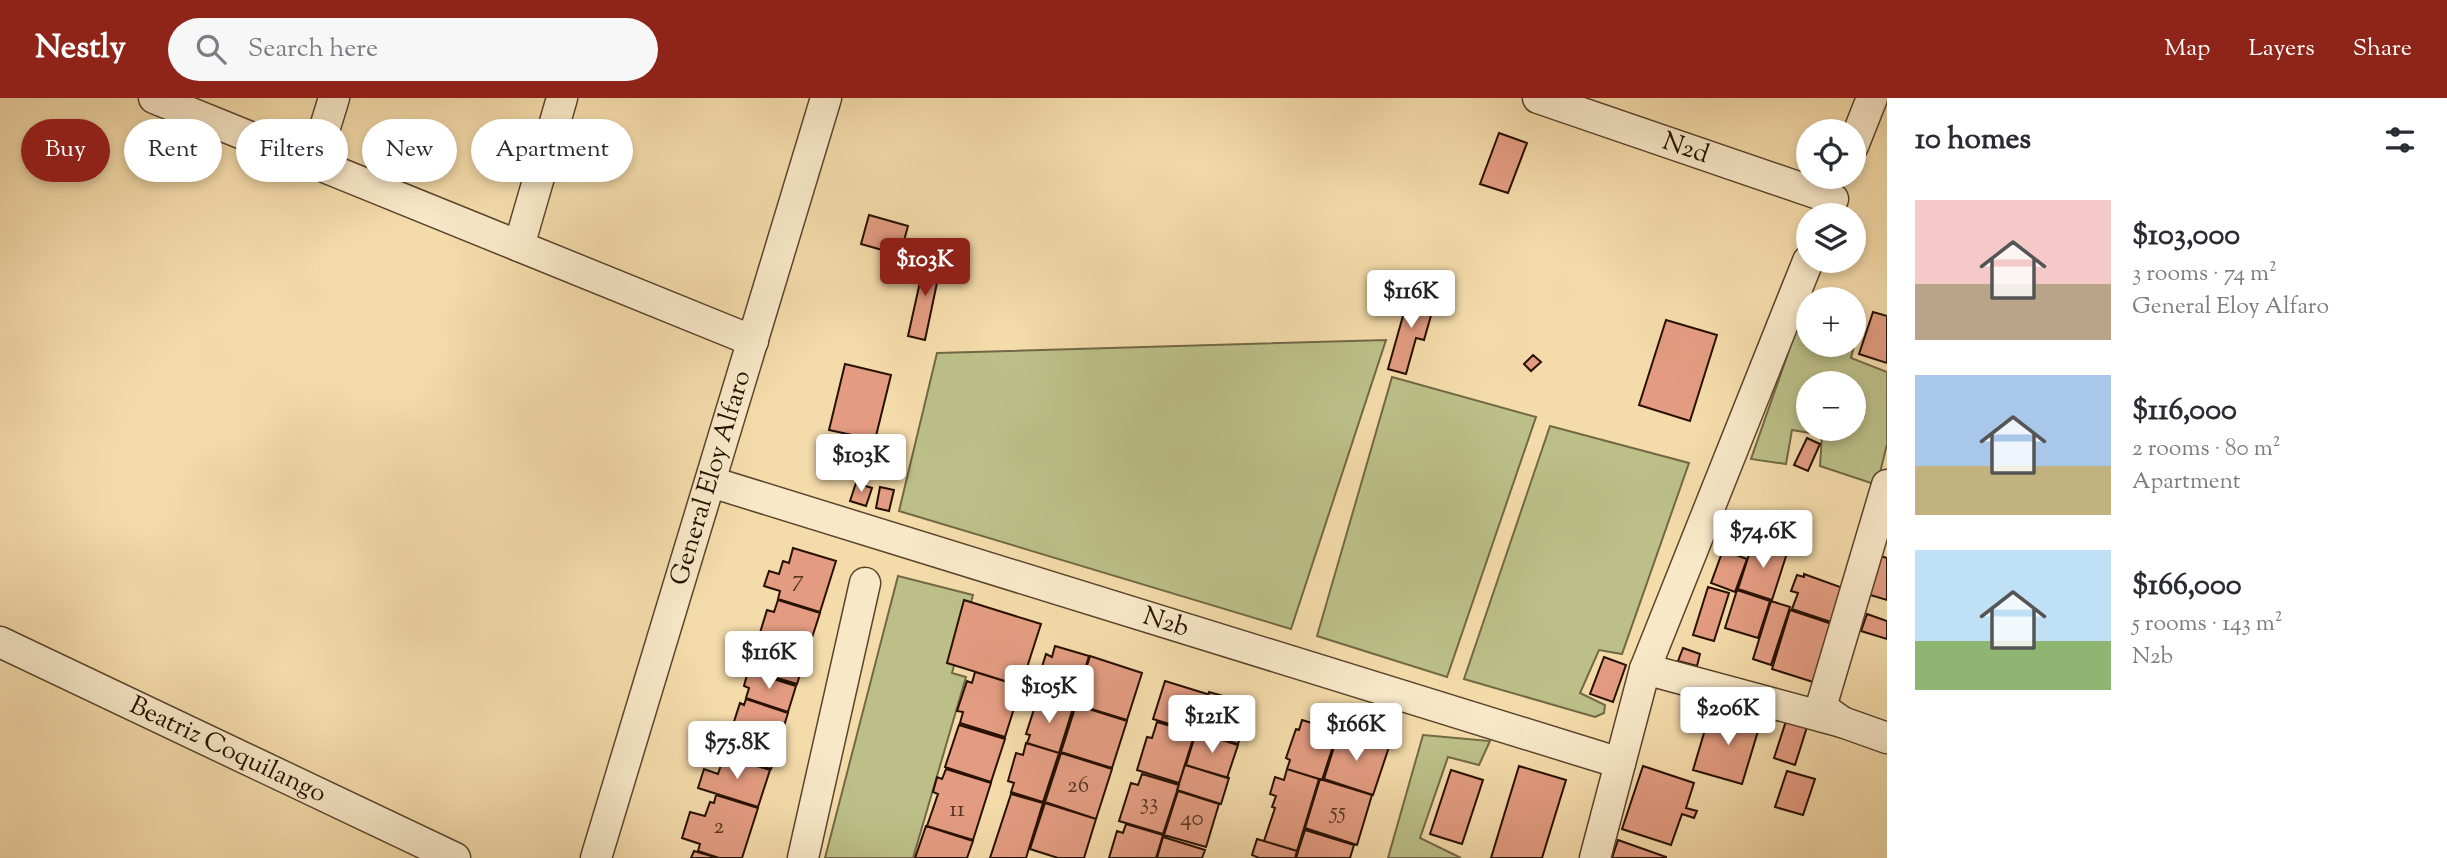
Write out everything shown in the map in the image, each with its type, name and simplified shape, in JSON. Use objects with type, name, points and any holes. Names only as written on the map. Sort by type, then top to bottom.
[{"type":"street","points":[[154,98],[236,131]]},
{"type":"street","points":[[328,119],[334,98]]},
{"type":"street","points":[[519,246],[562,98]]},
{"type":"street","name":"General Eloy Alfaro","points":[[596,858],[826,98]]},
{"type":"street","name":"N2d","points":[[1538,98],[1834,197]]},
{"type":"street","points":[[1864,119],[1872,98]]},
{"type":"street","points":[[348,177],[753,341]]},
{"type":"street","points":[[1595,858],[1645,669],[1803,273]]},
{"type":"street","name":"N2b","points":[[711,482],[1620,763]]},
{"type":"street","points":[[1842,722],[1821,707],[1887,485]]},
{"type":"street","points":[[803,858],[865,583]]},
{"type":"street","name":"Beatriz Coquilango","points":[[0,642],[456,858]]},
{"type":"street","points":[[1645,669],[1842,722],[1887,738]]},
{"type":"green space","points":[[1796,330],[1796,357],[1851,357],[1887,372],[1887,444],[1877,485],[1820,466],[1822,441],[1866,441],[1866,371],[1796,371],[1796,431],[1792,430],[1786,464],[1751,459]]},
{"type":"green space","points":[[1386,340],[1291,629],[899,511],[937,353]]},
{"type":"green space","points":[[1392,377],[1536,417],[1447,677],[1317,636]]},
{"type":"green space","points":[[1550,426],[1689,463],[1622,654],[1599,650],[1580,693],[1605,705],[1604,713],[1595,717],[1464,679]]},
{"type":"green space","points":[[898,576],[973,595],[952,673],[966,677],[913,858],[825,858]]},
{"type":"green space","points":[[1423,735],[1490,741],[1479,765],[1448,757],[1420,838],[1461,858],[1388,858]]},
{"type":"building","points":[[1499,133],[1527,143],[1508,193],[1480,184]]},
{"type":"building","points":[[869,215],[908,226],[900,255],[861,244]]},
{"type":"building","points":[[926,255],[942,259],[925,340],[908,336]]},
{"type":"building","points":[[1410,291],[1436,298],[1424,340],[1416,338],[1406,374],[1388,369]]},
{"type":"building","points":[[1873,312],[1887,316],[1887,363],[1866,356],[1866,333]]},
{"type":"building","points":[[1666,320],[1717,335],[1690,421],[1639,405]]},
{"type":"building","points":[[1533,355],[1541,362],[1531,371],[1524,364]]},
{"type":"building","points":[[845,364],[891,375],[875,440],[829,430]]},
{"type":"building","points":[[1806,441],[1820,444],[1808,471],[1794,465]]},
{"type":"building","points":[[856,483],[872,488],[866,506],[850,501]]},
{"type":"building","points":[[880,487],[894,490],[889,511],[876,508]]},
{"type":"building","points":[[1740,533],[1753,537],[1749,548],[1736,544]]},
{"type":"building","points":[[1754,539],[1788,550],[1772,600],[1738,589]]},
{"type":"building","points":[[793,548],[836,561],[820,612],[778,599],[780,591],[764,586],[769,571],[779,574],[783,561],[789,563]]},
{"type":"building","points":[[1723,550],[1747,559],[1735,592],[1711,583]]},
{"type":"building","points":[[1870,553],[1887,558],[1887,600],[1857,591]]},
{"type":"building","points":[[1804,574],[1843,588],[1831,622],[1792,609],[1798,593],[1791,591],[1797,575],[1804,577]]},
{"type":"building","points":[[1708,587],[1729,593],[1714,641],[1693,635]]},
{"type":"building","points":[[1737,590],[1770,601],[1758,638],[1725,628]]},
{"type":"building","points":[[778,600],[820,613],[797,684],[750,670],[754,655],[759,657],[766,638],[759,636],[767,610],[774,612]]},
{"type":"building","points":[[964,600],[1041,624],[1021,686],[947,663]]},
{"type":"building","points":[[1771,601],[1790,607],[1771,665],[1753,659]]},
{"type":"building","points":[[1790,610],[1832,624],[1813,682],[1772,669]]},
{"type":"building","points":[[1867,614],[1887,621],[1887,639],[1861,631]]},
{"type":"building","points":[[1055,646],[1089,656],[1073,708],[1039,697],[1047,671],[1041,670],[1046,654],[1052,657]]},
{"type":"building","points":[[1683,648],[1700,654],[1697,666],[1678,661]]},
{"type":"building","points":[[1090,656],[1142,673],[1127,720],[1075,704]]},
{"type":"building","points":[[1604,657],[1626,665],[1613,702],[1590,694]]},
{"type":"building","points":[[748,671],[796,686],[788,712],[746,698],[749,688],[744,686]]},
{"type":"building","points":[[975,672],[1021,686],[1005,737],[960,723],[963,712],[957,711],[967,681],[972,683]]},
{"type":"building","points":[[1165,681],[1207,694],[1195,732],[1153,719]]},
{"type":"building","points":[[1209,692],[1251,704],[1238,744],[1197,731]]},
{"type":"building","points":[[1038,697],[1073,708],[1059,753],[1027,743],[1030,735],[1026,734]]},
{"type":"building","points":[[746,699],[788,713],[771,769],[729,756],[736,735],[730,734],[740,703],[744,705]]},
{"type":"building","points":[[1076,705],[1127,721],[1112,768],[1061,752]]},
{"type":"building","points":[[1731,709],[1762,718],[1742,784],[1693,770],[1707,723],[1725,729]]},
{"type":"building","points":[[1302,720],[1338,731],[1322,780],[1287,769],[1290,760],[1286,758]]},
{"type":"building","points":[[1786,721],[1807,727],[1795,765],[1774,758]]},
{"type":"building","points":[[1157,722],[1195,733],[1179,783],[1137,770],[1147,737],[1152,738]]},
{"type":"building","points":[[959,725],[1005,739],[991,782],[945,767]]},
{"type":"building","points":[[1339,731],[1389,747],[1373,795],[1324,779]]},
{"type":"building","points":[[1196,732],[1238,745],[1227,778],[1186,765]]},
{"type":"building","points":[[1026,743],[1059,753],[1043,802],[1011,792],[1014,783],[1008,781],[1016,753],[1023,755]]},
{"type":"building","points":[[1061,753],[1112,769],[1096,819],[1045,802]]},
{"type":"building","points":[[724,756],[770,770],[758,807],[698,788],[704,769],[718,774]]},
{"type":"building","points":[[1185,765],[1229,778],[1221,804],[1177,790]]},
{"type":"building","points":[[1519,766],[1566,780],[1542,858],[1491,858]]},
{"type":"building","points":[[1643,766],[1694,783],[1686,808],[1697,811],[1694,818],[1682,814],[1671,845],[1622,829]]},
{"type":"building","points":[[946,769],[991,783],[973,840],[927,826],[938,794],[933,792],[937,777],[942,779]]},
{"type":"building","points":[[1287,769],[1319,779],[1297,851],[1264,841],[1275,808],[1272,807],[1276,796],[1270,794],[1275,777],[1284,780]]},
{"type":"building","points":[[1451,770],[1483,780],[1462,844],[1430,834]]},
{"type":"building","points":[[1787,771],[1815,779],[1803,815],[1775,807]]},
{"type":"building","points":[[1142,774],[1179,785],[1163,834],[1119,821],[1131,783],[1138,785]]},
{"type":"building","points":[[1320,779],[1372,795],[1357,845],[1305,828]]},
{"type":"building","points":[[1178,791],[1219,804],[1206,847],[1164,835]]},
{"type":"building","points":[[1011,794],[1043,803],[1026,858],[990,858]]},
{"type":"building","points":[[716,795],[758,808],[742,858],[719,858],[698,851],[700,844],[682,838],[690,812],[705,816]]},
{"type":"building","points":[[1045,803],[1096,819],[1084,858],[1058,858],[1030,849]]},
{"type":"building","points":[[1126,824],[1163,835],[1156,858],[1109,858],[1117,831],[1123,833]]},
{"type":"building","points":[[926,826],[973,841],[967,858],[915,858]]},
{"type":"building","points":[[1305,830],[1354,845],[1350,858],[1296,858]]},
{"type":"building","points":[[1163,837],[1205,850],[1202,858],[1157,858]]},
{"type":"building","points":[[1257,839],[1297,851],[1295,858],[1259,858],[1252,855]]},
{"type":"building","points":[[1618,840],[1666,857],[1666,858],[1612,858]]},
{"type":"building","points":[[694,851],[718,858],[691,858]]}]
